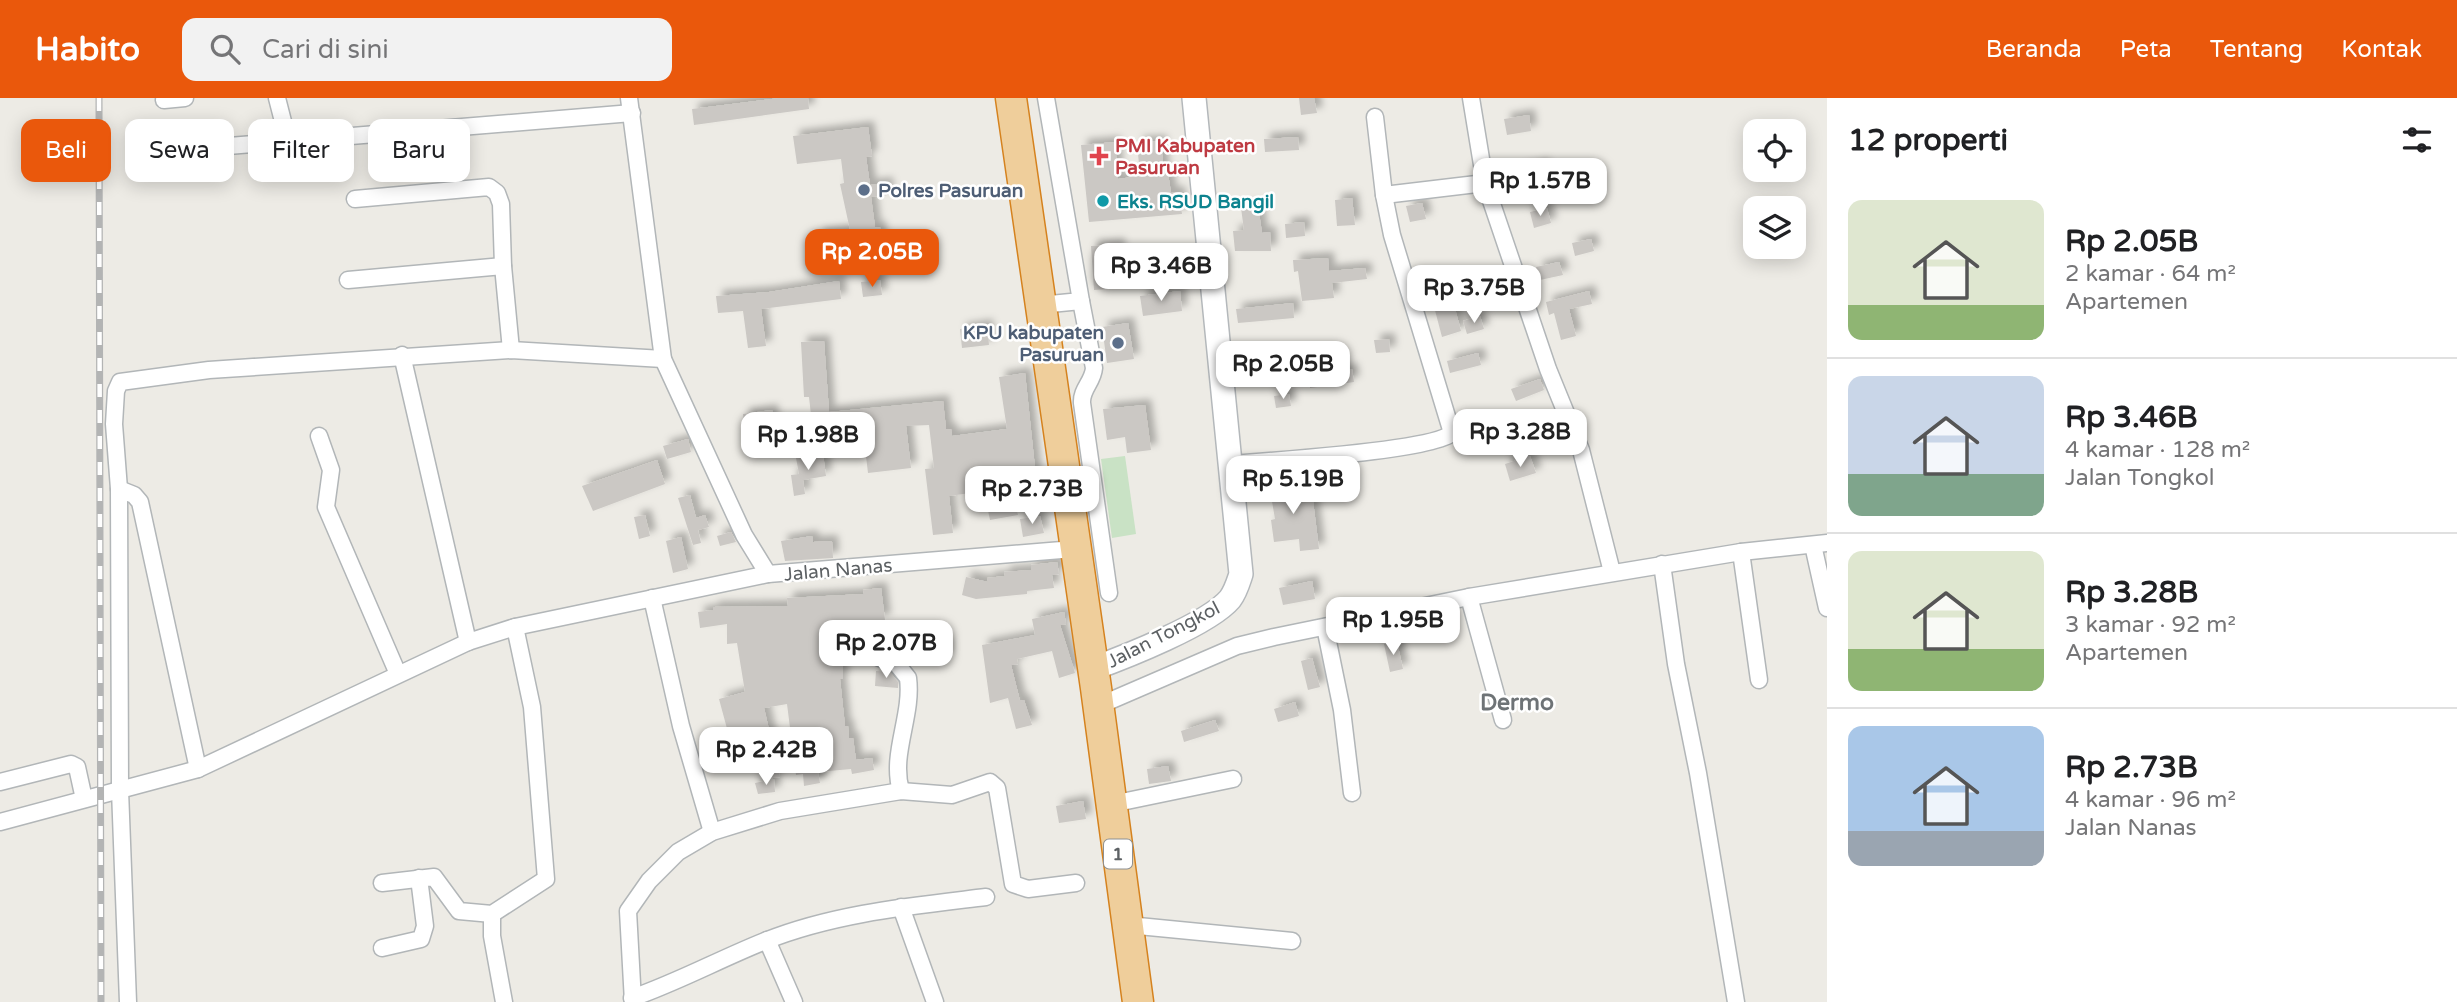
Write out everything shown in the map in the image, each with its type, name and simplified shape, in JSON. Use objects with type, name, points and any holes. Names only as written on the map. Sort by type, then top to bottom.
[{"type":"highway","name":"1","points":[[1011,98],[1138,1002]]},
{"type":"street","points":[[164,100],[185,98]]},
{"type":"street","points":[[277,98],[282,119]]},
{"type":"street","points":[[1046,98],[1094,368],[1093,376],[1081,394],[1110,593]]},
{"type":"street","name":"Jalan Tongkol","points":[[1096,689],[1125,657],[1214,612],[1237,588],[1241,574],[1194,98]]},
{"type":"street","points":[[1471,98],[1485,183],[1548,369],[1581,450],[1612,567]]},
{"type":"street","points":[[354,134],[630,106]]},
{"type":"street","name":"Jalan Nanas","points":[[630,106],[663,359],[744,535],[768,574],[1074,549]]},
{"type":"street","points":[[1230,464],[1378,450],[1439,441],[1452,433],[1392,235],[1384,195],[1376,117]]},
{"type":"street","points":[[1384,195],[1485,183]]},
{"type":"street","points":[[355,199],[489,187],[497,193],[501,204],[503,266],[511,350]]},
{"type":"street","points":[[348,280],[503,266]]},
{"type":"street","points":[[1040,305],[1081,301]]},
{"type":"street","points":[[128,1002],[120,790],[119,489],[114,424],[116,391],[120,382],[209,370],[402,355],[511,350],[663,359]]},
{"type":"street","points":[[402,355],[468,642]]},
{"type":"street","points":[[319,436],[331,470],[326,507],[398,674]]},
{"type":"street","points":[[119,489],[134,495],[140,502],[198,769]]},
{"type":"street","points":[[1096,689],[1237,646],[1325,627],[1612,567],[1662,564],[1741,552],[1820,544],[1827,608]]},
{"type":"street","points":[[1741,552],[1759,680]]},
{"type":"street","points":[[1662,564],[1676,664],[1698,773],[1736,1002]]},
{"type":"street","points":[[0,821],[198,769],[468,642],[515,626],[768,574]]},
{"type":"street","points":[[1469,597],[1503,720]]},
{"type":"street","points":[[652,598],[681,726],[709,822]]},
{"type":"street","points":[[382,883],[419,878],[438,879],[459,911],[492,914],[546,879],[532,707],[515,626]]},
{"type":"street","points":[[1325,627],[1342,710],[1352,793]]},
{"type":"street","points":[[879,658],[896,663],[908,678],[899,777]]},
{"type":"street","points":[[0,782],[71,764],[77,766],[81,774],[84,799]]},
{"type":"street","points":[[986,897],[901,907],[843,918],[767,940],[683,980],[632,1000],[628,911],[649,880],[709,822],[780,811],[899,777],[951,795],[986,782],[994,785],[1013,884],[1028,889],[1076,883]]},
{"type":"street","points":[[1112,804],[1233,779]]},
{"type":"street","points":[[382,948],[421,939],[425,926],[419,878]]},
{"type":"street","points":[[901,907],[935,1002]]},
{"type":"street","points":[[492,914],[501,1001]]},
{"type":"street","points":[[1128,925],[1292,942]]},
{"type":"street","points":[[767,940],[794,1002]]},
{"type":"green space","points":[[1125,456],[1136,534],[1112,538],[1101,459]]},
{"type":"building","points":[[780,98],[808,98],[809,109],[694,125],[692,109]]},
{"type":"building","points":[[1299,98],[1314,98],[1317,113],[1301,115]]},
{"type":"building","points":[[1529,115],[1531,131],[1507,135],[1504,119]]},
{"type":"building","name":"Polres Pasuruan","points":[[868,127],[872,156],[866,157],[870,185],[887,183],[888,195],[871,197],[875,227],[880,227],[883,250],[820,258],[817,234],[850,230],[840,184],[844,183],[841,159],[797,164],[793,136]]},
{"type":"building","points":[[1298,137],[1299,150],[1265,152],[1264,139]]},
{"type":"building","points":[[1161,141],[1164,173],[1168,173],[1171,193],[1179,192],[1182,214],[1089,222],[1081,145],[1115,142],[1118,179],[1140,176],[1137,142]]},
{"type":"building","points":[[1543,164],[1547,180],[1524,186],[1520,170]]},
{"type":"building","points":[[1352,198],[1355,225],[1337,226],[1335,200]]},
{"type":"building","points":[[1422,203],[1426,219],[1410,222],[1406,206]]},
{"type":"building","points":[[1258,206],[1262,233],[1270,232],[1271,251],[1235,251],[1233,231],[1244,230],[1241,208]]},
{"type":"building","points":[[1547,208],[1551,223],[1534,228],[1530,212]]},
{"type":"building","points":[[1304,222],[1305,236],[1286,238],[1285,224]]},
{"type":"building","points":[[1591,239],[1594,251],[1575,256],[1572,243]]},
{"type":"building","points":[[1119,244],[1123,288],[1094,290],[1091,246]]},
{"type":"building","points":[[1328,258],[1329,271],[1365,268],[1367,279],[1332,283],[1334,298],[1302,301],[1298,271],[1294,272],[1293,260]]},
{"type":"building","points":[[1559,262],[1563,275],[1540,280],[1536,267]]},
{"type":"building","points":[[880,280],[882,295],[863,297],[861,282]]},
{"type":"building","points":[[839,281],[841,299],[761,309],[766,346],[748,348],[743,311],[718,313],[716,296],[769,292]]},
{"type":"building","points":[[1180,291],[1182,311],[1143,316],[1140,296]]},
{"type":"building","points":[[1589,291],[1592,304],[1569,309],[1576,336],[1561,340],[1554,313],[1549,315],[1546,302]]},
{"type":"building","points":[[1451,294],[1461,331],[1442,337],[1432,299]]},
{"type":"building","points":[[1293,303],[1294,318],[1238,323],[1236,309]]},
{"type":"building","points":[[1480,316],[1484,329],[1467,334],[1463,321]]},
{"type":"building","name":"KPU kabupaten Pasuruan","points":[[1128,323],[1134,359],[1107,363],[1102,327]]},
{"type":"building","points":[[987,325],[989,345],[962,348],[960,329]]},
{"type":"building","points":[[1389,339],[1390,352],[1376,353],[1374,340]]},
{"type":"building","points":[[824,341],[829,412],[943,401],[946,429],[951,429],[952,436],[1007,429],[999,377],[1025,373],[1037,487],[1013,491],[1018,515],[990,520],[984,491],[949,496],[953,533],[933,535],[925,469],[934,468],[929,425],[906,426],[911,468],[868,473],[863,431],[813,433],[809,397],[804,397],[801,342]]},
{"type":"building","points":[[1478,353],[1481,365],[1450,373],[1447,361]]},
{"type":"building","points":[[1352,369],[1354,382],[1310,388],[1309,374]]},
{"type":"building","points":[[1540,379],[1544,390],[1516,401],[1511,389]]},
{"type":"building","points":[[1289,394],[1291,406],[1276,408],[1274,396]]},
{"type":"building","points":[[1145,405],[1151,450],[1127,453],[1125,437],[1107,440],[1103,409]]},
{"type":"building","points":[[772,410],[776,436],[746,440],[743,414]]},
{"type":"building","points":[[688,439],[691,452],[667,459],[663,446]]},
{"type":"building","points":[[823,454],[826,476],[803,480],[805,494],[794,496],[791,475],[799,474],[796,458]]},
{"type":"building","points":[[1530,456],[1536,473],[1510,481],[1505,464]]},
{"type":"building","points":[[657,460],[665,484],[593,511],[582,486]]},
{"type":"building","points":[[1297,479],[1301,503],[1313,501],[1319,549],[1300,551],[1299,539],[1274,542],[1271,520],[1275,519],[1269,484]]},
{"type":"building","points":[[690,495],[696,518],[705,515],[709,527],[698,530],[701,543],[693,545],[678,498]]},
{"type":"building","points":[[645,515],[650,536],[639,539],[634,517]]},
{"type":"building","points":[[1040,516],[1044,533],[1023,537],[1020,519]]},
{"type":"building","points":[[731,532],[736,542],[720,546],[717,536]]},
{"type":"building","points":[[812,536],[813,542],[832,541],[833,558],[785,561],[781,541]]},
{"type":"building","points":[[681,537],[688,569],[673,573],[666,541]]},
{"type":"building","points":[[1057,562],[1059,574],[1052,575],[1054,588],[1027,591],[1027,594],[976,599],[962,595],[966,577],[988,582],[987,578],[1005,576],[1004,572],[1031,570],[1031,565]]},
{"type":"building","points":[[1312,581],[1315,599],[1283,605],[1279,588]]},
{"type":"building","points":[[881,588],[885,620],[848,623],[851,654],[843,655],[843,679],[840,679],[845,726],[848,726],[849,738],[853,738],[856,760],[872,758],[874,770],[852,774],[851,769],[818,772],[820,783],[804,786],[803,774],[796,775],[787,704],[764,708],[780,777],[766,779],[761,746],[751,748],[748,732],[729,736],[719,699],[745,692],[737,643],[727,644],[727,624],[700,628],[698,612],[713,610],[713,607],[788,606],[787,598],[864,594],[863,590]]},
{"type":"building","points":[[1064,612],[1066,624],[1060,625],[1075,673],[1059,678],[1052,651],[1017,659],[1018,664],[1011,665],[1020,701],[1024,700],[1032,725],[1016,729],[1008,698],[990,703],[982,645],[1035,635],[1032,619]]},
{"type":"building","points":[[1397,642],[1403,669],[1390,672],[1384,644]]},
{"type":"building","points":[[946,643],[947,658],[919,659],[919,644]]},
{"type":"building","points":[[1312,658],[1320,687],[1308,690],[1301,661]]},
{"type":"building","points":[[876,671],[890,672],[898,682],[898,688],[875,686]]},
{"type":"building","points":[[1295,702],[1299,716],[1278,722],[1274,709]]},
{"type":"building","points":[[1215,720],[1219,731],[1184,742],[1181,731]]},
{"type":"building","points":[[1168,766],[1171,781],[1149,784],[1147,769]]},
{"type":"building","points":[[774,779],[775,792],[758,794],[755,783]]},
{"type":"building","points":[[1083,801],[1086,819],[1059,823],[1056,806]]},
{"type":"railway","points":[[99,98],[101,1002]]},
{"type":"place","name":"PMI Kabupaten Pasuruan","points":[[1099,156]]},
{"type":"place","name":"Polres Pasuruan","points":[[864,190]]},
{"type":"place","name":"Eks. RSUD Bangil","points":[[1103,201]]},
{"type":"place","name":"KPU kabupaten Pasuruan","points":[[1118,343]]},
{"type":"district","name":"Dermo","points":[[1517,702]]}]
